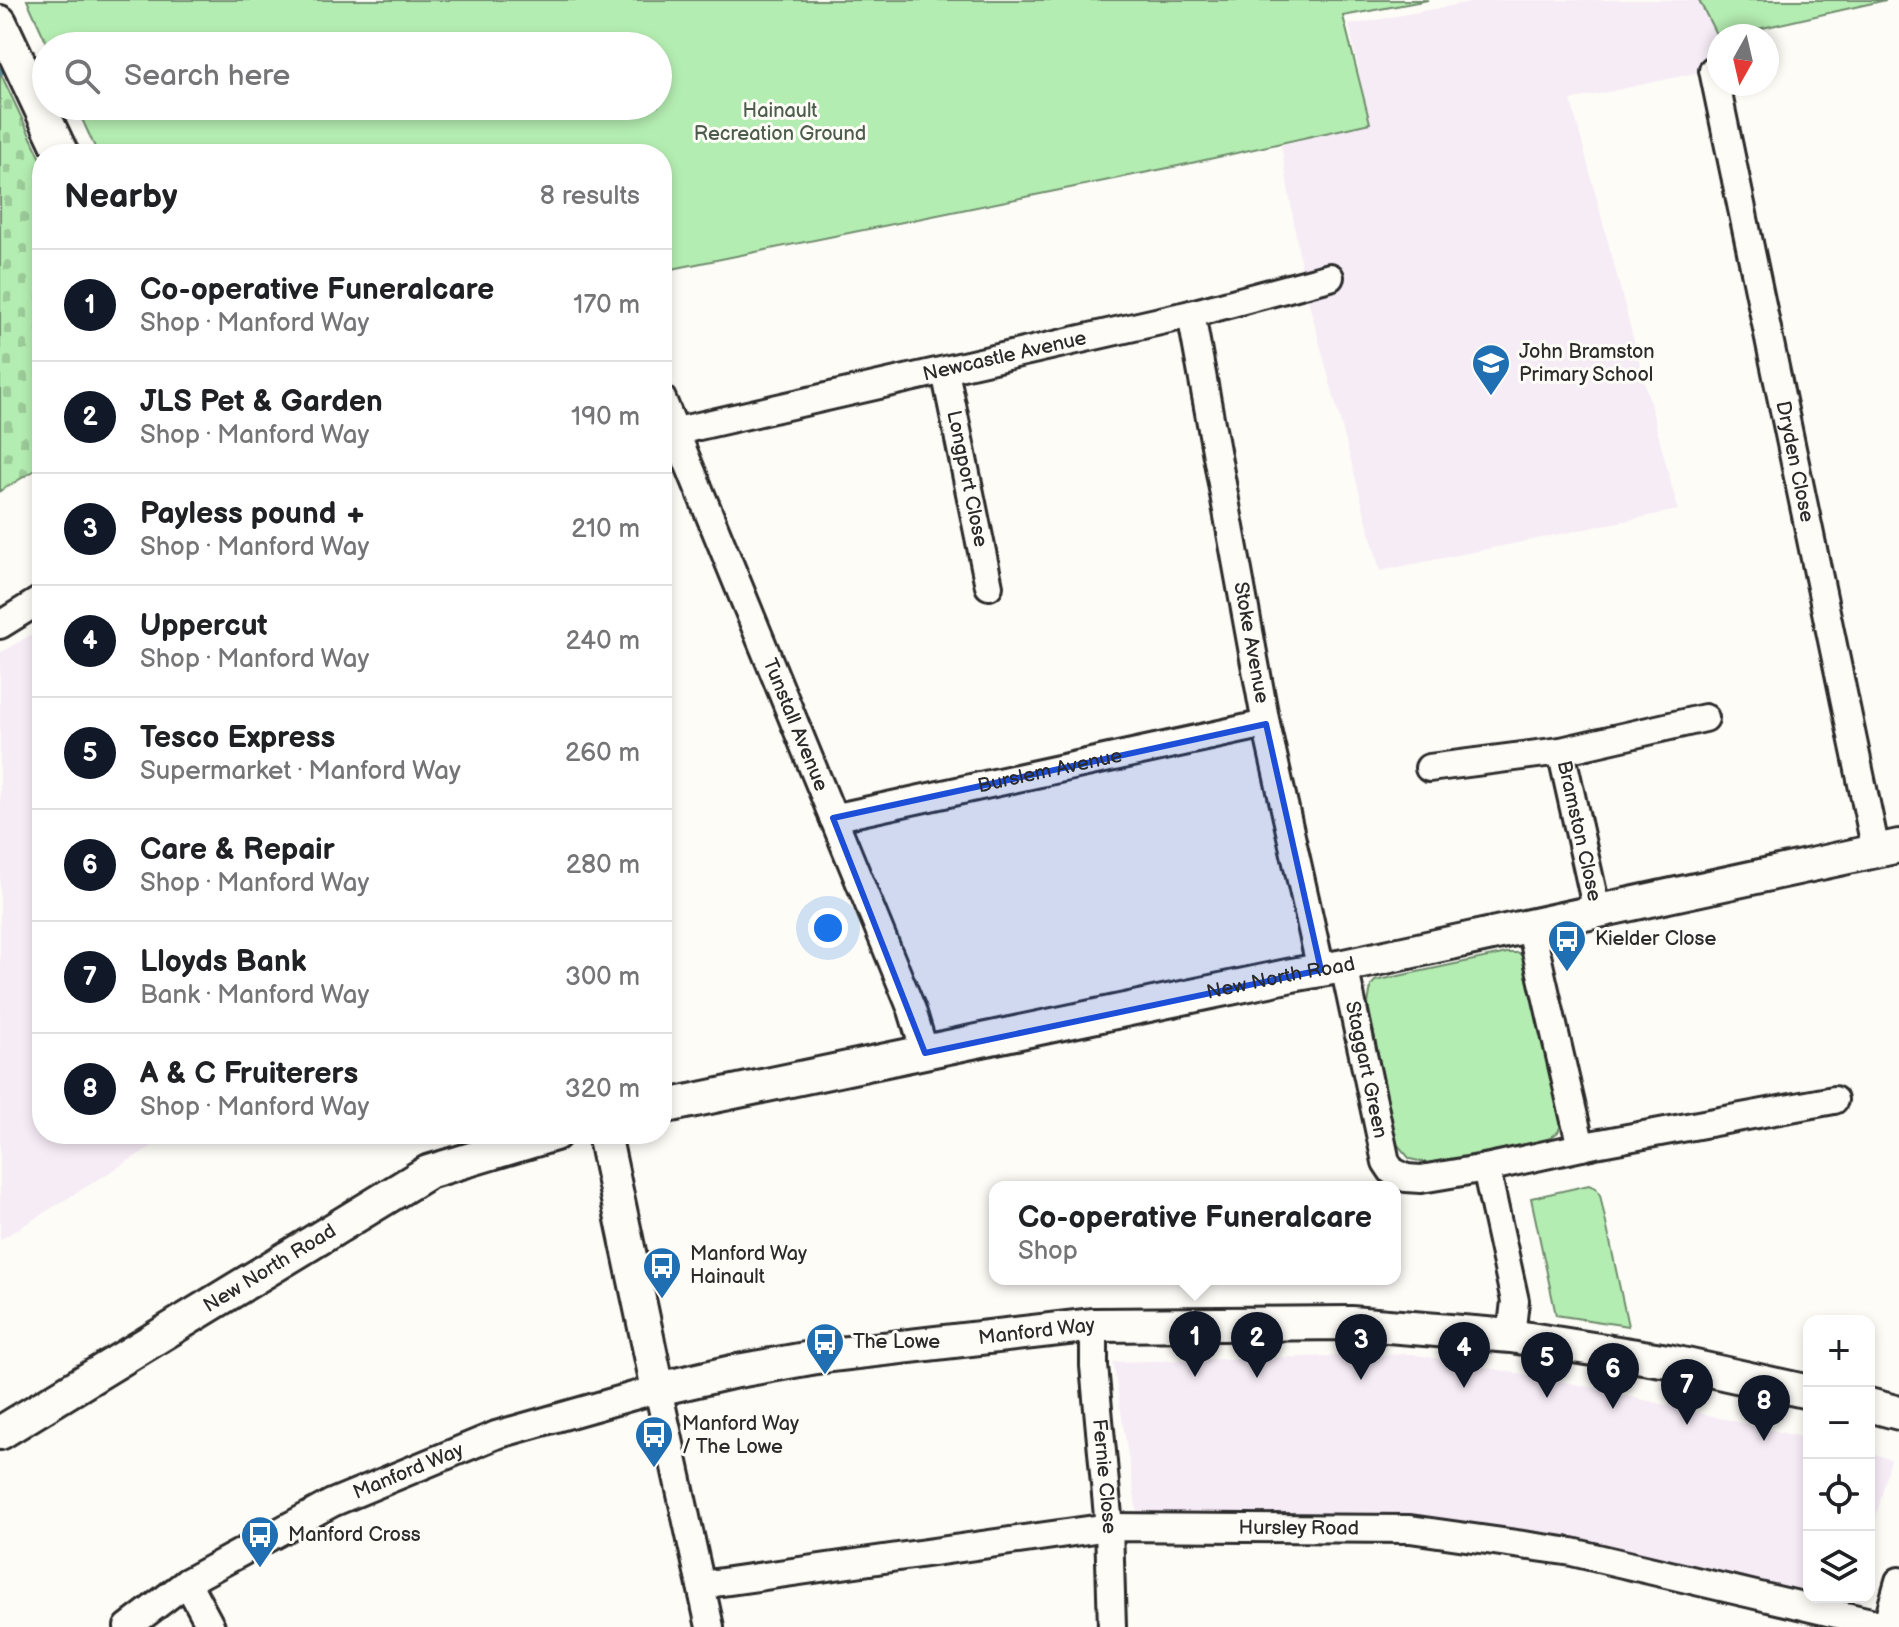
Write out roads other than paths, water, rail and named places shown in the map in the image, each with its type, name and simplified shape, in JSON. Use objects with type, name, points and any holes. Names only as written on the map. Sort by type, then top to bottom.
[{"type":"street","points":[[0,22],[32,90]]},
{"type":"street","name":"Dryden Close","points":[[1719,96],[1887,849]]},
{"type":"street","points":[[46,120],[57,144]]},
{"type":"street","name":"Newcastle Avenue","points":[[677,431],[1191,314],[1330,277]]},
{"type":"street","name":"Stoke Avenue","points":[[1191,314],[1266,724],[1332,968]]},
{"type":"street","name":"Longport Close","points":[[945,371],[989,586]]},
{"type":"street","name":"Tunstall Avenue","points":[[672,420],[912,1010],[925,1053]]},
{"type":"street","points":[[0,625],[32,605]]},
{"type":"street","name":"Bramston Close","points":[[1429,768],[1561,751],[1705,718]]},
{"type":"street","name":"Burslem Avenue","points":[[833,818],[1266,724]]},
{"type":"street","name":"Bramston Close","points":[[1561,751],[1597,911]]},
{"type":"street","name":"New North Road","points":[[672,1105],[1887,849]]},
{"type":"street","points":[[1530,925],[1581,1147],[1834,1100]]},
{"type":"street","name":"Staggart Green","points":[[1332,968],[1386,1162],[1392,1171],[1406,1178],[1421,1179],[1581,1147]]},
{"type":"street","name":"New North Road","points":[[0,1433],[428,1172],[522,1144]]},
{"type":"street","points":[[606,1144],[710,1627]]},
{"type":"street","points":[[1486,1168],[1515,1301],[1511,1336]]},
{"type":"street","name":"Manford Way","points":[[128,1627],[187,1582],[332,1503],[496,1435],[658,1389],[822,1356],[1094,1325],[1351,1323],[1511,1336],[1668,1361],[1803,1391]]},
{"type":"street","name":"Fernie Close","points":[[1094,1325],[1094,1366],[1109,1527],[1112,1627]]},
{"type":"street","points":[[1875,1407],[1899,1413]]},
{"type":"street","name":"Hursley Road","points":[[701,1585],[1109,1527],[1410,1529],[1572,1552],[1888,1626]]},
{"type":"street","points":[[1888,1626],[1899,1581]]},
{"type":"street","points":[[187,1582],[211,1627]]},
{"type":"waterway","points":[[0,72],[3,69]]},
{"type":"place","name":"John Bramston Primary School","points":[[1491,397]]},
{"type":"place","name":"Kielder Close","points":[[1567,973]]},
{"type":"place","name":"Manford Way Hainault","points":[[662,1300]]},
{"type":"place","name":"The Lowe","points":[[825,1376]]},
{"type":"place","name":"Co-operative Funeralcare","points":[[1195,1377]]},
{"type":"place","name":"JLS Pet & Garden","points":[[1257,1378]]},
{"type":"place","name":"Payless pound +","points":[[1361,1380]]},
{"type":"place","name":"Uppercut","points":[[1464,1388]]},
{"type":"place","name":"Tesco Express","points":[[1547,1398]]},
{"type":"place","name":"Care & Repair","points":[[1613,1409]]},
{"type":"place","name":"Lloyds Bank","points":[[1687,1425]]},
{"type":"place","name":"A & C Fruiterers","points":[[1764,1441]]},
{"type":"place","name":"Manford Way / The Lowe","points":[[654,1469]]},
{"type":"place","name":"Manford Cross","points":[[260,1569]]},
{"type":"park label","name":"Hainault Recreation Ground","points":[[780,122]]}]
